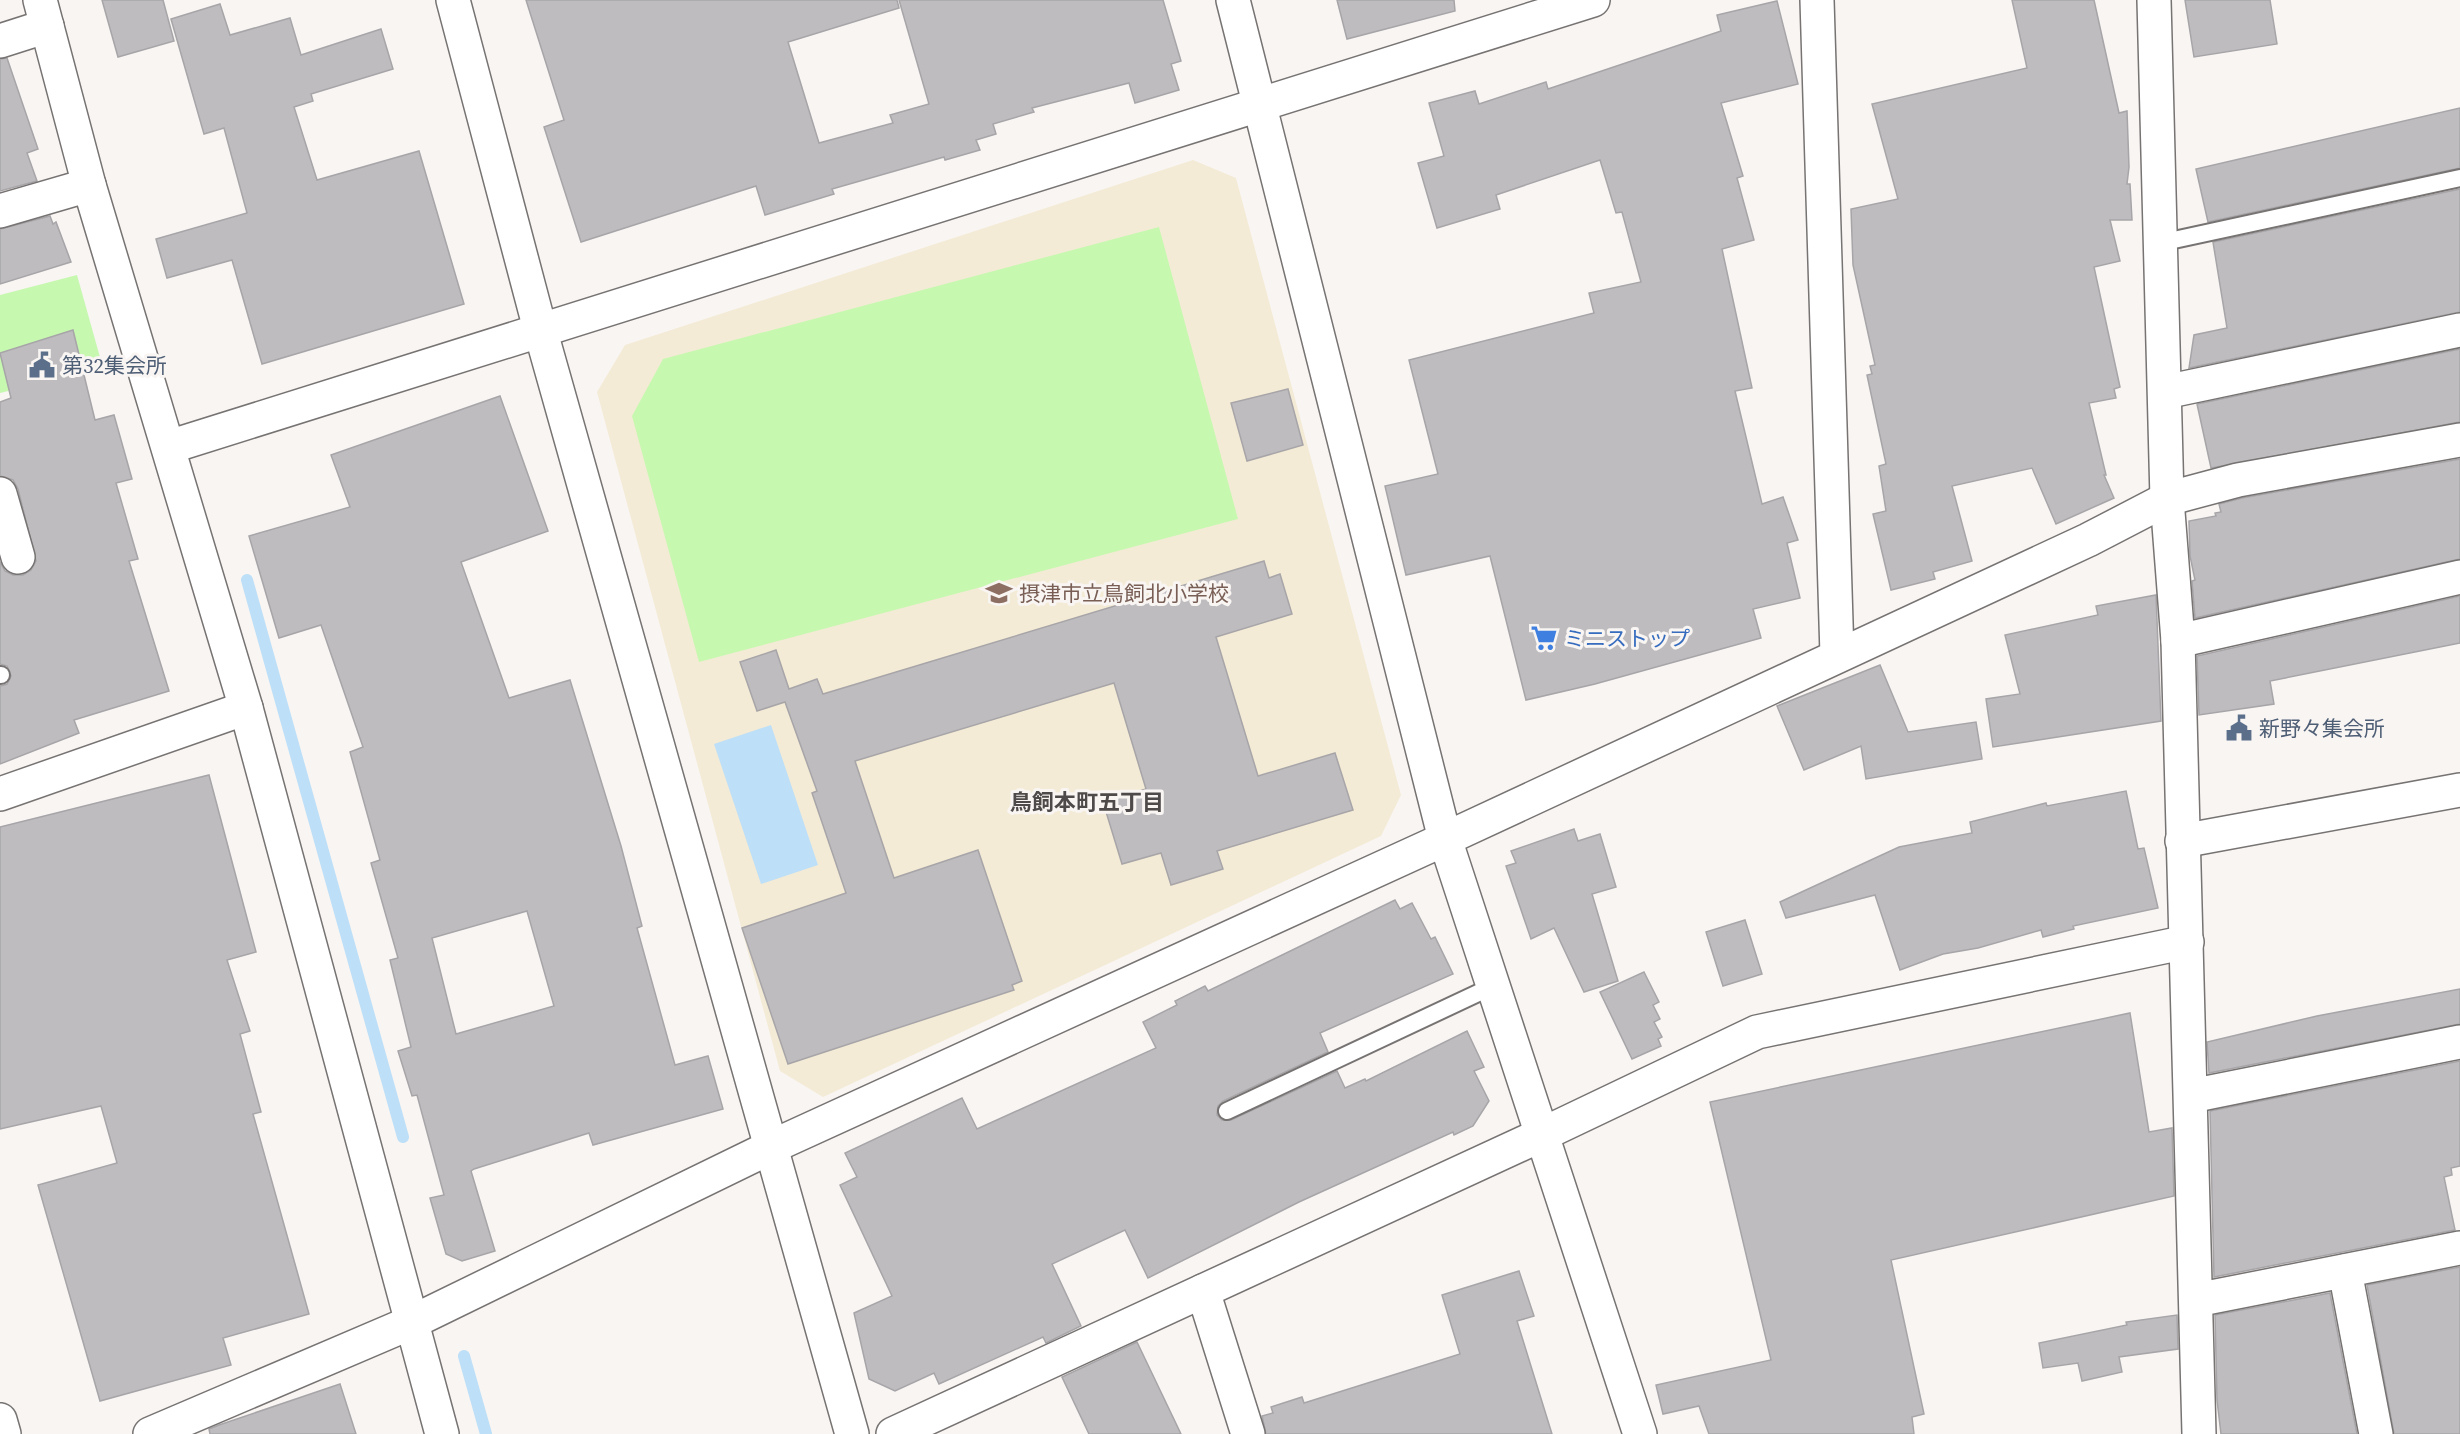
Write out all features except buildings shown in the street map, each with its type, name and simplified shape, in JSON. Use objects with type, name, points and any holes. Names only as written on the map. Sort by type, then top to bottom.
[{"type":"street","points":[[453,0],[540,329],[852,1434]]},
{"type":"street","points":[[1233,0],[1445,840],[1640,1434]]},
{"type":"street","points":[[169,447],[1593,0]]},
{"type":"street","points":[[1817,0],[1837,655]]},
{"type":"street","points":[[2154,0],[2167,499],[2178,641],[2199,1434]]},
{"type":"street","points":[[0,41],[44,13],[88,185],[246,708],[410,1323],[442,1434]]},
{"type":"street","points":[[0,211],[88,185]]},
{"type":"street","points":[[2164,392],[2460,330]]},
{"type":"street","points":[[150,1434],[410,1323],[771,1148],[1445,840],[1837,655],[2088,540],[2167,499],[2238,480],[2460,440]]},
{"type":"street","points":[[1,504],[18,557]]},
{"type":"street","points":[[2178,641],[2460,577]]},
{"type":"street","points":[[0,794],[246,708]]},
{"type":"street","points":[[2182,842],[2460,789]]},
{"type":"street","points":[[893,1434],[1541,1135],[1757,1032],[2187,942]]},
{"type":"street","points":[[2191,1096],[2460,1042]]},
{"type":"street","points":[[2196,1300],[2460,1248]]},
{"type":"street","points":[[2345,1270],[2376,1434]]},
{"type":"street","points":[[1203,1291],[1248,1434]]},
{"type":"street","points":[[0,1420],[4,1434]]},
{"type":"lane","points":[[2160,243],[2460,178]]},
{"type":"lane","points":[[1227,1111],[1493,986]]},
{"type":"shaded area","name":"摂津市立鳥飼北小学校","points":[[1193,160],[1236,178],[1401,795],[1381,836],[823,1097],[780,1071],[597,392],[625,345]]},
{"type":"green space","points":[[1159,227],[1238,519],[699,662],[632,416],[663,359]]},
{"type":"green space","points":[[77,275],[103,368],[0,393],[0,295]]},
{"type":"water","points":[[771,725],[818,865],[761,884],[714,744]]},
{"type":"waterway","points":[[247,580],[403,1137]]},
{"type":"waterway","points":[[464,1356],[486,1434]]},
{"type":"place","name":"第32集会所","points":[[42,365]]},
{"type":"place","name":"摂津市立鳥飼北小学校","points":[[999,593]]},
{"type":"place","name":"ミニストップ","points":[[1544,638]]},
{"type":"place","name":"新野々集会所","points":[[2239,728]]},
{"type":"district","name":"鳥飼本町五丁目","points":[[1087,802]]}]
